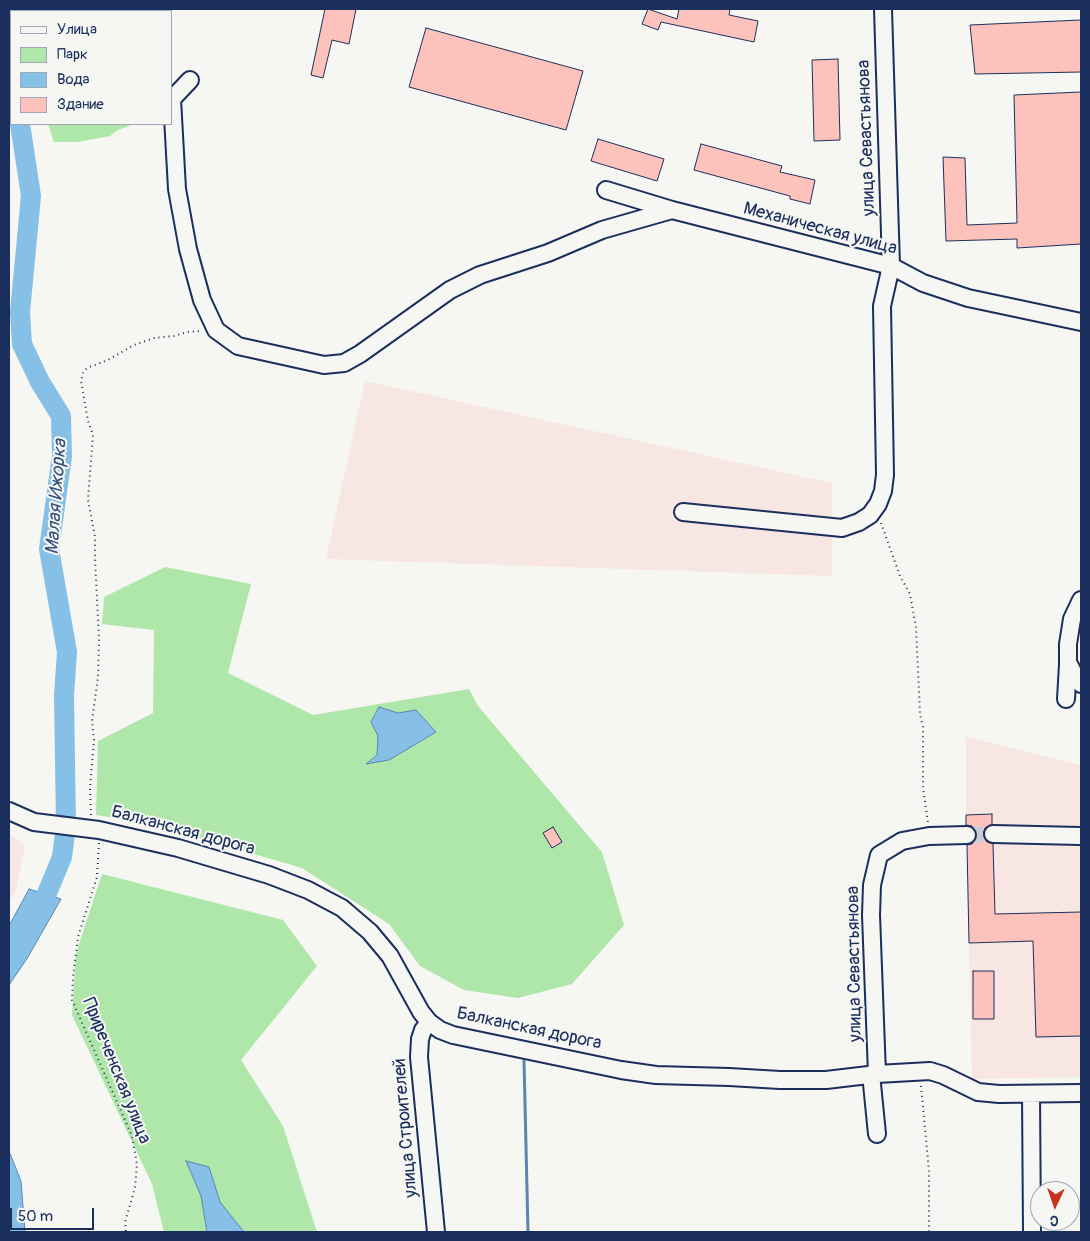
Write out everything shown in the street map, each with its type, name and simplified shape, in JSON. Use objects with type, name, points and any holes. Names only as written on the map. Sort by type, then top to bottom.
[{"type":"street","name":"улица Севастьянова","points":[[878,504],[883,491],[884,476],[882,306],[891,266],[882,9]]},
{"type":"street","points":[[190,80],[172,99],[177,189],[188,249],[202,300],[216,330],[238,346],[324,365],[344,363],[360,354],[450,290],[480,275],[548,253],[602,230],[672,210]]},
{"type":"street","name":"Механическая улица","points":[[606,190],[672,210],[891,266],[922,283],[968,298],[1081,322]]},
{"type":"street","points":[[683,512],[842,528],[859,522],[870,515],[878,504]]},
{"type":"street","points":[[1066,699],[1068,644],[1072,619],[1081,600]]},
{"type":"street","points":[[1068,662],[1081,684]]},
{"type":"street","name":"Балканская дорога","points":[[9,811],[34,822],[94,829],[178,848],[269,875],[308,890],[342,908],[370,932],[390,956],[429,1022],[440,1030],[453,1035],[622,1070],[656,1075],[826,1080],[874,1074],[930,1071],[943,1075],[978,1092],[999,1094],[1081,1093]]},
{"type":"street","points":[[993,834],[1080,836]]},
{"type":"street","points":[[930,836],[967,835]]},
{"type":"street","name":"улица Севастьянова","points":[[877,1134],[874,1074],[872,885],[879,855],[902,841],[930,836]]},
{"type":"street","name":"улица Строителей","points":[[429,1022],[423,1030],[420,1039],[418,1057],[436,1232]]},
{"type":"street","points":[[1031,1094],[1032,1232]]},
{"type":"path","name":"Приреченская улица","points":[[126,1232],[125,1222],[136,1188],[138,1164],[132,1136],[72,1000],[78,937],[97,877],[90,788],[94,740],[92,721],[98,677],[99,639],[95,537],[88,500],[94,435],[88,422],[81,381],[83,372],[87,368],[108,360],[134,345],[160,337],[216,330]]},
{"type":"path","points":[[878,504],[881,523],[888,544],[900,576],[910,594],[916,627],[920,714],[923,727],[923,787],[930,836]]},
{"type":"path","points":[[920,1071],[923,1122],[929,1171],[929,1232]]},
{"type":"shaded area","points":[[365,381],[832,483],[832,576],[326,559]]},
{"type":"shaded area","points":[[966,737],[1081,765],[1081,1077],[972,1079]]},
{"type":"shaded area","points":[[9,833],[25,845],[16,891],[9,902]]},
{"type":"green space","points":[[48,125],[131,125],[118,130],[110,136],[78,142],[54,142]]},
{"type":"green space","points":[[165,567],[251,584],[228,673],[313,715],[469,689],[478,706],[602,852],[624,925],[572,984],[518,998],[464,990],[420,966],[389,924],[302,868],[151,824],[96,815],[98,741],[153,713],[154,630],[102,624],[104,597]]},
{"type":"green space","points":[[102,874],[283,920],[317,966],[241,1060],[283,1126],[317,1232],[164,1232],[152,1184],[72,1015],[76,953]]},
{"type":"water","points":[[379,707],[398,713],[416,710],[436,732],[389,760],[366,764],[377,755],[378,736],[371,722]]},
{"type":"water","points":[[29,889],[61,899],[28,957],[9,985],[9,926]]},
{"type":"water","points":[[9,1151],[21,1181],[25,1232],[9,1232]]},
{"type":"water","points":[[186,1161],[209,1167],[220,1202],[244,1232],[207,1232],[201,1196]]},
{"type":"building","points":[[325,9],[356,9],[349,44],[332,40],[323,78],[311,75]]},
{"type":"building","points":[[648,9],[677,19],[679,9],[730,9],[729,15],[758,21],[754,42],[661,22],[658,30],[642,24]]},
{"type":"building","points":[[1081,20],[1081,72],[975,74],[970,25]]},
{"type":"building","points":[[426,28],[583,71],[566,130],[409,87]]},
{"type":"building","points":[[838,59],[840,140],[814,141],[812,60]]},
{"type":"building","points":[[1081,92],[1081,244],[1017,248],[1017,239],[946,241],[943,157],[965,158],[967,225],[1017,223],[1014,95]]},
{"type":"building","points":[[598,139],[664,159],[657,181],[591,161]]},
{"type":"building","points":[[701,144],[782,166],[780,172],[815,180],[810,204],[790,199],[790,196],[694,170]]},
{"type":"building","points":[[992,814],[992,824],[985,828],[983,834],[987,842],[993,844],[995,914],[1081,912],[1081,1036],[1036,1037],[1033,941],[969,943],[967,845],[972,844],[976,840],[977,834],[972,826],[966,825],[966,815]]},
{"type":"building","points":[[553,827],[562,842],[552,848],[543,833]]},
{"type":"building","points":[[973,971],[994,971],[994,1019],[973,1019]]},
{"type":"waterway","name":"Малая Ижорка","points":[[9,956],[45,898],[62,857],[66,826],[64,695],[67,652],[49,549],[62,456],[61,416],[40,382],[22,344],[20,312],[31,196],[20,125]]},
{"type":"waterway","points":[[524,1061],[528,1232]]},
{"type":"tunnel","points":[[967,835],[993,834]]}]
